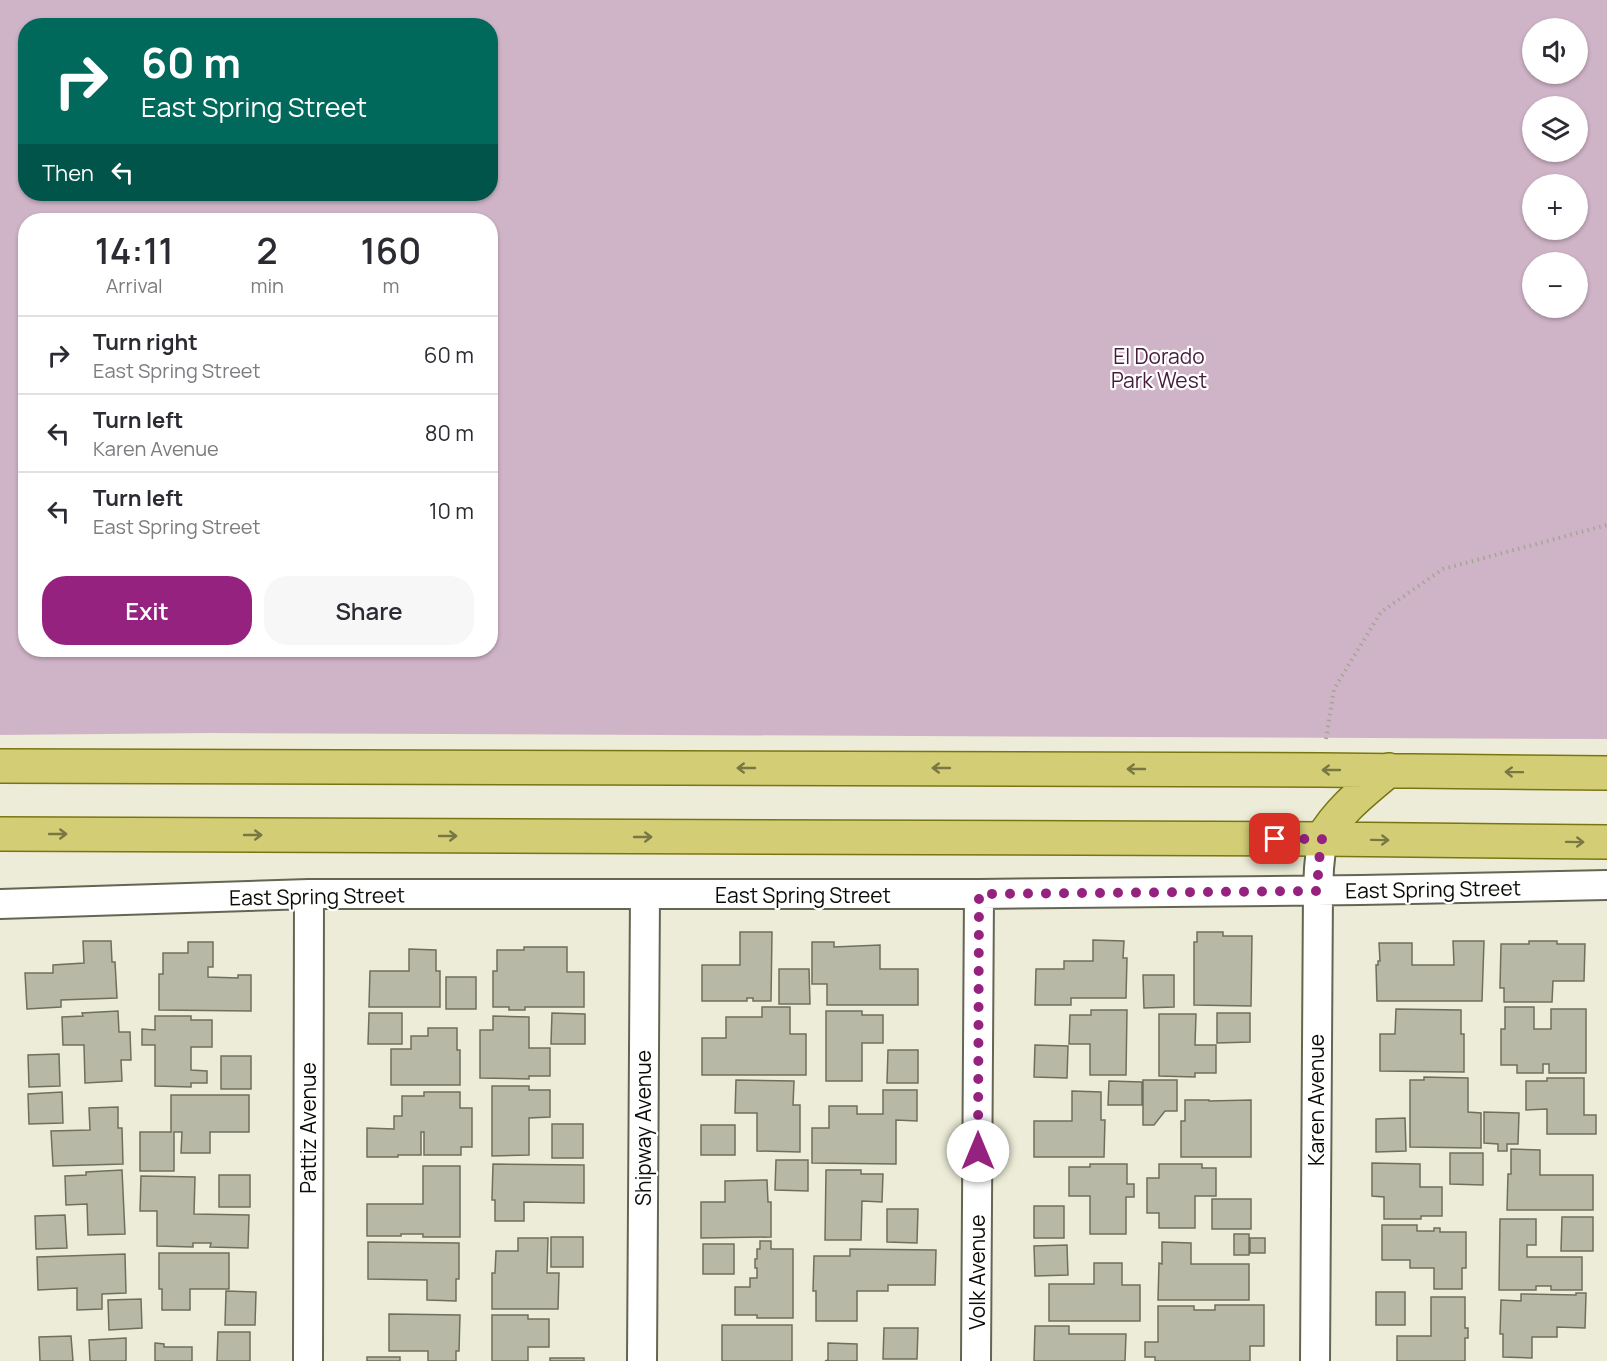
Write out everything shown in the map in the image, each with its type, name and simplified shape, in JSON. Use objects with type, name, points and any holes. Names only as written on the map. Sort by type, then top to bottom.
[{"type":"main road","points":[[0,766],[1389,770],[1607,773]]},
{"type":"main road","points":[[1322,839],[1343,810],[1389,770]]},
{"type":"main road","points":[[0,834],[1607,842]]},
{"type":"street","name":"Karen Avenue","points":[[1314,1361],[1318,868],[1322,839]]},
{"type":"street","name":"East Spring Street","points":[[0,904],[309,894],[979,894],[1318,891],[1607,885]]},
{"type":"street","name":"Pattiz Avenue","points":[[308,1361],[309,894]]},
{"type":"street","name":"Volk Avenue","points":[[976,1361],[979,894]]},
{"type":"street","name":"Shipway Avenue","points":[[642,1361],[645,895]]},
{"type":"path","points":[[1321,770],[1334,689],[1381,612],[1443,569],[1607,525]]},
{"type":"green space","name":"El Dorado Park West","points":[[0,0],[1607,0],[1607,739],[210,733],[0,735]]},
{"type":"building","points":[[740,932],[772,932],[771,1001],[753,1001],[753,998],[747,998],[747,1001],[702,1001],[702,965],[740,965]]},
{"type":"building","points":[[1197,932],[1223,932],[1223,936],[1252,936],[1251,1006],[1194,1005],[1194,942],[1197,942]]},
{"type":"building","points":[[1093,940],[1124,941],[1123,958],[1127,958],[1126,998],[1071,998],[1071,1005],[1035,1005],[1036,969],[1064,969],[1064,961],[1093,961]]},
{"type":"building","points":[[83,941],[111,941],[117,998],[61,1000],[61,1007],[27,1009],[25,973],[53,973],[53,965],[84,963]]},
{"type":"building","points":[[1453,941],[1484,941],[1482,1001],[1377,1001],[1376,965],[1380,961],[1379,943],[1412,943],[1412,965],[1454,965]]},
{"type":"building","points":[[1529,941],[1585,944],[1584,981],[1553,981],[1552,1002],[1504,1002],[1504,988],[1500,988],[1501,944],[1529,944]]},
{"type":"building","points":[[188,942],[213,942],[213,967],[208,967],[208,977],[238,978],[238,975],[251,975],[251,1011],[159,1010],[159,974],[163,974],[163,953],[188,953]]},
{"type":"building","points":[[812,942],[834,942],[834,947],[880,945],[880,969],[918,969],[918,1005],[827,1005],[827,984],[812,984]]},
{"type":"building","points":[[524,947],[567,947],[567,972],[584,972],[584,1007],[525,1007],[525,1010],[509,1010],[509,1007],[493,1007],[493,971],[497,971],[497,950],[524,950]]},
{"type":"building","points":[[409,949],[436,950],[436,971],[440,971],[440,1007],[369,1007],[370,971],[409,971]]},
{"type":"building","points":[[779,969],[809,969],[810,1004],[779,1004]]},
{"type":"building","points":[[1143,975],[1174,975],[1174,1007],[1144,1008]]},
{"type":"building","points":[[446,977],[476,977],[476,1009],[446,1009]]},
{"type":"building","points":[[762,1007],[790,1007],[790,1034],[806,1034],[806,1075],[702,1075],[702,1038],[726,1038],[726,1017],[762,1017]]},
{"type":"building","points":[[1505,1007],[1534,1007],[1534,1029],[1551,1029],[1551,1009],[1586,1009],[1586,1073],[1549,1073],[1549,1064],[1543,1064],[1543,1073],[1517,1073],[1517,1065],[1501,1065],[1501,1029],[1505,1029]]},
{"type":"building","points":[[1396,1009],[1461,1010],[1461,1034],[1464,1034],[1464,1072],[1380,1071],[1380,1034],[1395,1034]]},
{"type":"building","points":[[1091,1010],[1127,1010],[1126,1075],[1090,1075],[1090,1044],[1069,1044],[1070,1015],[1091,1015]]},
{"type":"building","points":[[118,1011],[119,1032],[130,1032],[131,1060],[121,1060],[122,1081],[85,1083],[84,1045],[63,1045],[62,1017],[83,1016],[82,1013]]},
{"type":"building","points":[[826,1011],[862,1011],[862,1015],[883,1015],[883,1043],[862,1043],[862,1081],[826,1081]]},
{"type":"building","points":[[369,1013],[402,1013],[402,1044],[368,1044]]},
{"type":"building","points":[[552,1013],[585,1014],[585,1044],[551,1044]]},
{"type":"building","points":[[1217,1013],[1250,1013],[1250,1042],[1217,1043]]},
{"type":"building","points":[[1159,1014],[1196,1014],[1195,1045],[1216,1045],[1216,1073],[1195,1073],[1195,1077],[1159,1076]]},
{"type":"building","points":[[155,1016],[191,1016],[191,1020],[212,1020],[212,1047],[191,1047],[191,1070],[207,1071],[207,1083],[191,1083],[191,1087],[155,1086],[155,1045],[142,1045],[142,1029],[155,1030]]},
{"type":"building","points":[[493,1016],[529,1017],[529,1048],[550,1048],[550,1076],[529,1076],[529,1079],[480,1078],[480,1030],[493,1030]]},
{"type":"building","points":[[428,1028],[457,1028],[457,1050],[460,1050],[460,1085],[391,1085],[391,1049],[411,1049],[411,1036],[428,1036]]},
{"type":"building","points":[[1035,1045],[1068,1046],[1067,1078],[1034,1077]]},
{"type":"building","points":[[888,1050],[918,1050],[918,1083],[887,1083]]},
{"type":"building","points":[[59,1054],[60,1086],[29,1087],[28,1055]]},
{"type":"building","points":[[221,1056],[251,1056],[251,1089],[221,1089]]},
{"type":"building","points":[[1424,1077],[1468,1078],[1468,1112],[1481,1113],[1481,1148],[1410,1147],[1410,1080],[1424,1080]]},
{"type":"building","points":[[1547,1078],[1584,1078],[1584,1115],[1596,1115],[1596,1134],[1547,1134],[1547,1109],[1526,1110],[1526,1081],[1547,1081]]},
{"type":"building","points":[[736,1080],[794,1081],[793,1105],[800,1105],[800,1152],[757,1151],[757,1113],[735,1113]]},
{"type":"building","points":[[1143,1080],[1177,1080],[1177,1111],[1165,1111],[1154,1125],[1143,1125]]},
{"type":"building","points":[[1109,1081],[1142,1082],[1142,1105],[1108,1105]]},
{"type":"building","points":[[492,1086],[529,1086],[529,1090],[550,1090],[550,1117],[529,1118],[529,1155],[492,1156]]},
{"type":"building","points":[[883,1090],[917,1090],[917,1121],[896,1120],[896,1164],[812,1163],[812,1128],[829,1128],[829,1106],[857,1106],[857,1114],[883,1114]]},
{"type":"building","points":[[1072,1091],[1101,1092],[1101,1120],[1105,1120],[1104,1157],[1034,1157],[1034,1121],[1072,1121]]},
{"type":"building","points":[[62,1092],[63,1123],[29,1124],[28,1094]]},
{"type":"building","points":[[424,1092],[460,1092],[460,1108],[472,1108],[472,1147],[461,1147],[461,1155],[424,1155],[424,1132],[421,1132],[421,1155],[367,1157],[367,1128],[394,1129],[394,1116],[402,1116],[402,1096],[424,1096]]},
{"type":"building","points":[[171,1095],[249,1095],[249,1132],[210,1132],[210,1153],[181,1153],[182,1132],[174,1132],[174,1171],[140,1171],[140,1132],[171,1132]]},
{"type":"building","points":[[1185,1100],[1251,1100],[1251,1157],[1181,1157],[1181,1121],[1185,1121]]},
{"type":"building","points":[[118,1107],[118,1128],[122,1128],[123,1164],[53,1166],[51,1131],[90,1130],[89,1108]]},
{"type":"building","points":[[1484,1112],[1519,1113],[1518,1144],[1507,1144],[1507,1151],[1498,1151],[1498,1144],[1484,1143]]},
{"type":"building","points":[[1405,1118],[1406,1151],[1376,1152],[1376,1119]]},
{"type":"building","points":[[552,1124],[583,1124],[583,1158],[552,1158]]},
{"type":"building","points":[[701,1125],[735,1125],[735,1155],[701,1155]]},
{"type":"building","points":[[1511,1149],[1540,1150],[1540,1175],[1593,1175],[1593,1210],[1507,1210]]},
{"type":"building","points":[[1450,1153],[1483,1153],[1483,1185],[1450,1184]]},
{"type":"building","points":[[776,1160],[808,1160],[808,1191],[775,1190]]},
{"type":"building","points":[[1372,1163],[1420,1164],[1420,1187],[1442,1187],[1442,1216],[1421,1216],[1421,1219],[1384,1219],[1384,1197],[1372,1196]]},
{"type":"building","points":[[493,1164],[584,1165],[584,1203],[524,1202],[524,1221],[495,1221],[495,1200],[492,1200]]},
{"type":"building","points":[[1090,1164],[1127,1164],[1127,1184],[1134,1184],[1134,1197],[1126,1197],[1126,1234],[1090,1234],[1090,1196],[1069,1196],[1069,1167],[1090,1167]]},
{"type":"building","points":[[1159,1164],[1202,1164],[1202,1168],[1216,1168],[1216,1196],[1195,1196],[1195,1228],[1159,1228],[1159,1213],[1147,1213],[1147,1178],[1159,1178]]},
{"type":"building","points":[[423,1166],[460,1166],[460,1237],[423,1237],[423,1234],[367,1236],[367,1204],[423,1204]]},
{"type":"building","points":[[122,1170],[125,1234],[88,1235],[87,1204],[66,1205],[65,1176]]},
{"type":"building","points":[[826,1170],[861,1170],[861,1174],[883,1174],[882,1202],[862,1201],[861,1240],[825,1240]]},
{"type":"building","points":[[219,1175],[250,1175],[250,1207],[219,1207]]},
{"type":"building","points":[[141,1176],[195,1177],[194,1214],[249,1215],[248,1248],[210,1247],[211,1243],[193,1243],[193,1247],[157,1246],[157,1211],[140,1211]]},
{"type":"building","points":[[767,1180],[768,1202],[771,1202],[771,1237],[701,1238],[701,1202],[725,1202],[725,1181]]},
{"type":"building","points":[[1212,1199],[1251,1199],[1251,1229],[1212,1229]]},
{"type":"building","points":[[1034,1206],[1064,1206],[1064,1238],[1034,1238]]},
{"type":"building","points":[[887,1209],[918,1209],[917,1243],[887,1242]]},
{"type":"building","points":[[65,1215],[67,1248],[36,1249],[35,1216]]},
{"type":"building","points":[[1562,1217],[1593,1217],[1593,1251],[1561,1251]]},
{"type":"building","points":[[1500,1219],[1536,1219],[1536,1245],[1527,1245],[1527,1257],[1582,1257],[1582,1290],[1551,1290],[1551,1286],[1536,1286],[1536,1290],[1499,1290]]},
{"type":"building","points":[[1382,1225],[1417,1225],[1417,1231],[1434,1231],[1434,1228],[1440,1228],[1440,1232],[1466,1232],[1466,1268],[1462,1268],[1462,1289],[1434,1289],[1434,1268],[1410,1268],[1410,1260],[1382,1260]]},
{"type":"building","points":[[1234,1234],[1249,1234],[1249,1255],[1234,1255]]},
{"type":"building","points":[[551,1237],[583,1237],[583,1267],[551,1267]]},
{"type":"building","points":[[518,1238],[548,1238],[547,1273],[559,1273],[558,1309],[492,1309],[492,1273],[495,1273],[496,1251],[518,1251]]},
{"type":"building","points":[[1250,1238],[1265,1238],[1265,1253],[1250,1253]]},
{"type":"building","points":[[760,1241],[771,1241],[771,1249],[793,1249],[793,1318],[757,1318],[757,1315],[735,1315],[735,1287],[750,1287],[750,1278],[757,1278],[755,1259],[757,1259],[757,1249],[760,1249]]},
{"type":"building","points":[[368,1242],[459,1243],[459,1279],[456,1279],[456,1301],[427,1300],[427,1280],[368,1279]]},
{"type":"building","points":[[1162,1242],[1191,1243],[1191,1264],[1249,1264],[1249,1300],[1158,1300]]},
{"type":"building","points":[[703,1244],[734,1244],[734,1274],[703,1274]]},
{"type":"building","points":[[1067,1245],[1068,1275],[1035,1276],[1034,1246]]},
{"type":"building","points":[[850,1249],[936,1250],[935,1285],[888,1285],[888,1291],[857,1291],[857,1321],[816,1321],[816,1291],[813,1291],[814,1256],[850,1256]]},
{"type":"building","points":[[159,1253],[229,1253],[229,1289],[190,1289],[190,1310],[162,1310],[162,1289],[159,1289]]},
{"type":"building","points":[[125,1254],[126,1293],[102,1294],[102,1309],[77,1310],[77,1288],[38,1290],[37,1257]]},
{"type":"building","points":[[1094,1263],[1122,1263],[1122,1285],[1140,1285],[1140,1321],[1049,1321],[1049,1284],[1094,1284]]},
{"type":"building","points":[[226,1291],[256,1292],[255,1325],[225,1325]]},
{"type":"building","points":[[1376,1292],[1405,1292],[1405,1325],[1376,1325]]},
{"type":"building","points":[[1576,1293],[1586,1293],[1585,1328],[1557,1327],[1557,1337],[1532,1337],[1532,1358],[1503,1357],[1503,1334],[1500,1334],[1501,1300],[1521,1301],[1521,1294],[1576,1295]]},
{"type":"building","points":[[1431,1297],[1465,1297],[1465,1328],[1468,1328],[1468,1338],[1465,1338],[1465,1361],[1397,1361],[1397,1336],[1431,1336]]},
{"type":"building","points":[[141,1299],[142,1328],[109,1330],[108,1300]]},
{"type":"building","points":[[1215,1305],[1264,1305],[1264,1346],[1250,1346],[1250,1361],[1155,1361],[1155,1357],[1145,1357],[1145,1342],[1158,1342],[1158,1306],[1194,1306],[1194,1310],[1215,1310]]},
{"type":"building","points":[[389,1314],[460,1315],[459,1351],[456,1351],[456,1361],[428,1361],[428,1351],[389,1351]]},
{"type":"building","points":[[492,1315],[528,1315],[528,1319],[549,1319],[549,1347],[528,1347],[528,1361],[492,1361]]},
{"type":"building","points":[[722,1325],[792,1325],[792,1361],[722,1361]]},
{"type":"building","points":[[1035,1326],[1069,1326],[1069,1334],[1126,1334],[1125,1361],[1034,1361]]},
{"type":"building","points":[[884,1328],[918,1328],[917,1359],[883,1359]]},
{"type":"building","points":[[218,1332],[250,1332],[250,1361],[217,1361]]},
{"type":"building","points":[[71,1336],[73,1361],[40,1361],[39,1337]]},
{"type":"building","points":[[126,1338],[126,1361],[90,1361],[89,1340]]},
{"type":"building","points":[[155,1343],[164,1344],[164,1347],[192,1347],[192,1361],[155,1361]]},
{"type":"building","points":[[828,1343],[857,1344],[857,1361],[825,1361],[828,1360]]},
{"type":"building","points":[[367,1357],[400,1357],[400,1361],[367,1361]]},
{"type":"building","points":[[550,1358],[584,1358],[584,1361],[550,1361]]},
{"type":"route","points":[[978,1151],[979,894],[1318,891],[1322,839],[1275,839]]}]
